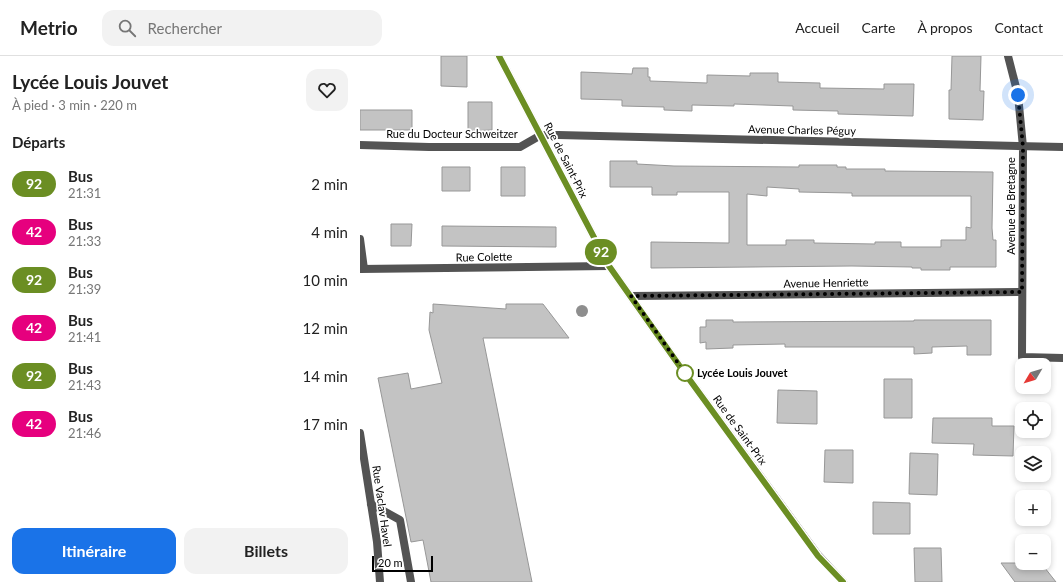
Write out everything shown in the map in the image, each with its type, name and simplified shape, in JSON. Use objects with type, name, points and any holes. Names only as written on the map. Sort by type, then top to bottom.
[{"type":"street","name":"Rue de Saint-Prix","points":[[499,56],[609,266],[681,368],[818,556],[843,582]]},
{"type":"street","name":"Avenue de Bretagne","points":[[1008,56],[1018,95],[1023,147],[1022,357],[1063,358]]},
{"type":"street","name":"Rue du Docteur Schweitzer","points":[[360,145],[429,147],[520,146],[541,135]]},
{"type":"street","name":"Avenue Charles Péguy","points":[[541,135],[1063,147]]},
{"type":"street","points":[[360,239],[362,269]]},
{"type":"street","name":"Rue Colette","points":[[362,269],[609,266]]},
{"type":"street","name":"Avenue Henriette","points":[[631,296],[1022,292]]},
{"type":"street","name":"Rue Vaclav Havel","points":[[360,433],[371,504],[380,582]]},
{"type":"street","points":[[371,504],[400,520],[411,582]]},
{"type":"building","points":[[441,56],[467,56],[467,87],[441,86]]},
{"type":"building","points":[[952,56],[981,56],[980,91],[984,91],[983,120],[949,119],[949,90],[951,90]]},
{"type":"building","points":[[633,68],[648,68],[648,77],[650,77],[650,81],[707,83],[707,75],[750,76],[750,73],[778,73],[778,82],[820,83],[820,88],[884,89],[884,84],[914,84],[913,116],[838,114],[838,111],[793,110],[793,106],[734,104],[734,106],[692,105],[692,111],[664,110],[664,107],[622,106],[622,100],[581,99],[581,72],[632,74]]},
{"type":"building","points":[[468,102],[492,102],[492,130],[468,131]]},
{"type":"building","points":[[360,110],[412,110],[412,130],[360,130]]},
{"type":"building","points":[[610,161],[637,161],[637,164],[674,166],[799,167],[799,165],[837,165],[837,167],[846,167],[846,169],[885,169],[885,171],[993,172],[992,228],[993,240],[996,240],[996,267],[950,267],[950,270],[921,270],[921,268],[912,267],[852,266],[651,268],[651,242],[729,243],[729,192],[677,192],[677,195],[652,195],[652,187],[610,187]],"holes":[[[767,187],[799,189],[799,192],[852,193],[852,196],[971,196],[971,228],[966,227],[966,240],[941,240],[941,247],[901,247],[901,242],[875,242],[875,244],[814,243],[814,240],[786,240],[786,245],[747,245],[747,194],[767,196]]]},
{"type":"building","points":[[442,167],[470,167],[470,191],[442,191]]},
{"type":"building","points":[[501,167],[525,167],[525,196],[501,196]]},
{"type":"building","points":[[391,224],[412,224],[411,246],[391,246]]},
{"type":"building","points":[[442,226],[556,227],[556,247],[442,246]]},
{"type":"building","points":[[433,304],[506,309],[506,304],[543,304],[569,338],[483,338],[532,582],[431,582],[423,540],[411,542],[378,378],[408,373],[411,389],[442,383],[429,330],[430,312],[433,313]]},
{"type":"building","points":[[706,320],[733,320],[733,322],[991,320],[991,355],[967,355],[967,346],[932,347],[932,353],[914,354],[914,347],[785,347],[785,344],[733,345],[733,348],[706,349],[706,342],[700,343],[700,327],[706,327]]},
{"type":"building","points":[[884,379],[912,379],[912,418],[884,418]]},
{"type":"building","points":[[778,390],[817,391],[817,424],[777,423]]},
{"type":"building","points":[[933,418],[992,418],[992,426],[1014,426],[1013,456],[973,455],[974,444],[932,443]]},
{"type":"building","points":[[825,450],[853,450],[853,483],[824,482]]},
{"type":"building","points":[[910,453],[938,454],[937,495],[909,494]]},
{"type":"building","points":[[873,502],[910,503],[910,534],[873,534]]},
{"type":"building","points":[[914,548],[941,548],[942,582],[915,582]]},
{"type":"building","points":[[1001,563],[1015,563],[1015,570],[1047,570],[1056,582],[1015,582]]},
{"type":"bus line","name":"92","points":[[499,56],[609,266],[652,328],[818,556],[843,582]]},
{"type":"place","name":"Lycée Louis Jouvet","points":[[685,373]]},
{"type":"route","points":[[685,373],[631,296],[1022,292],[1023,147],[1018,95]]}]
